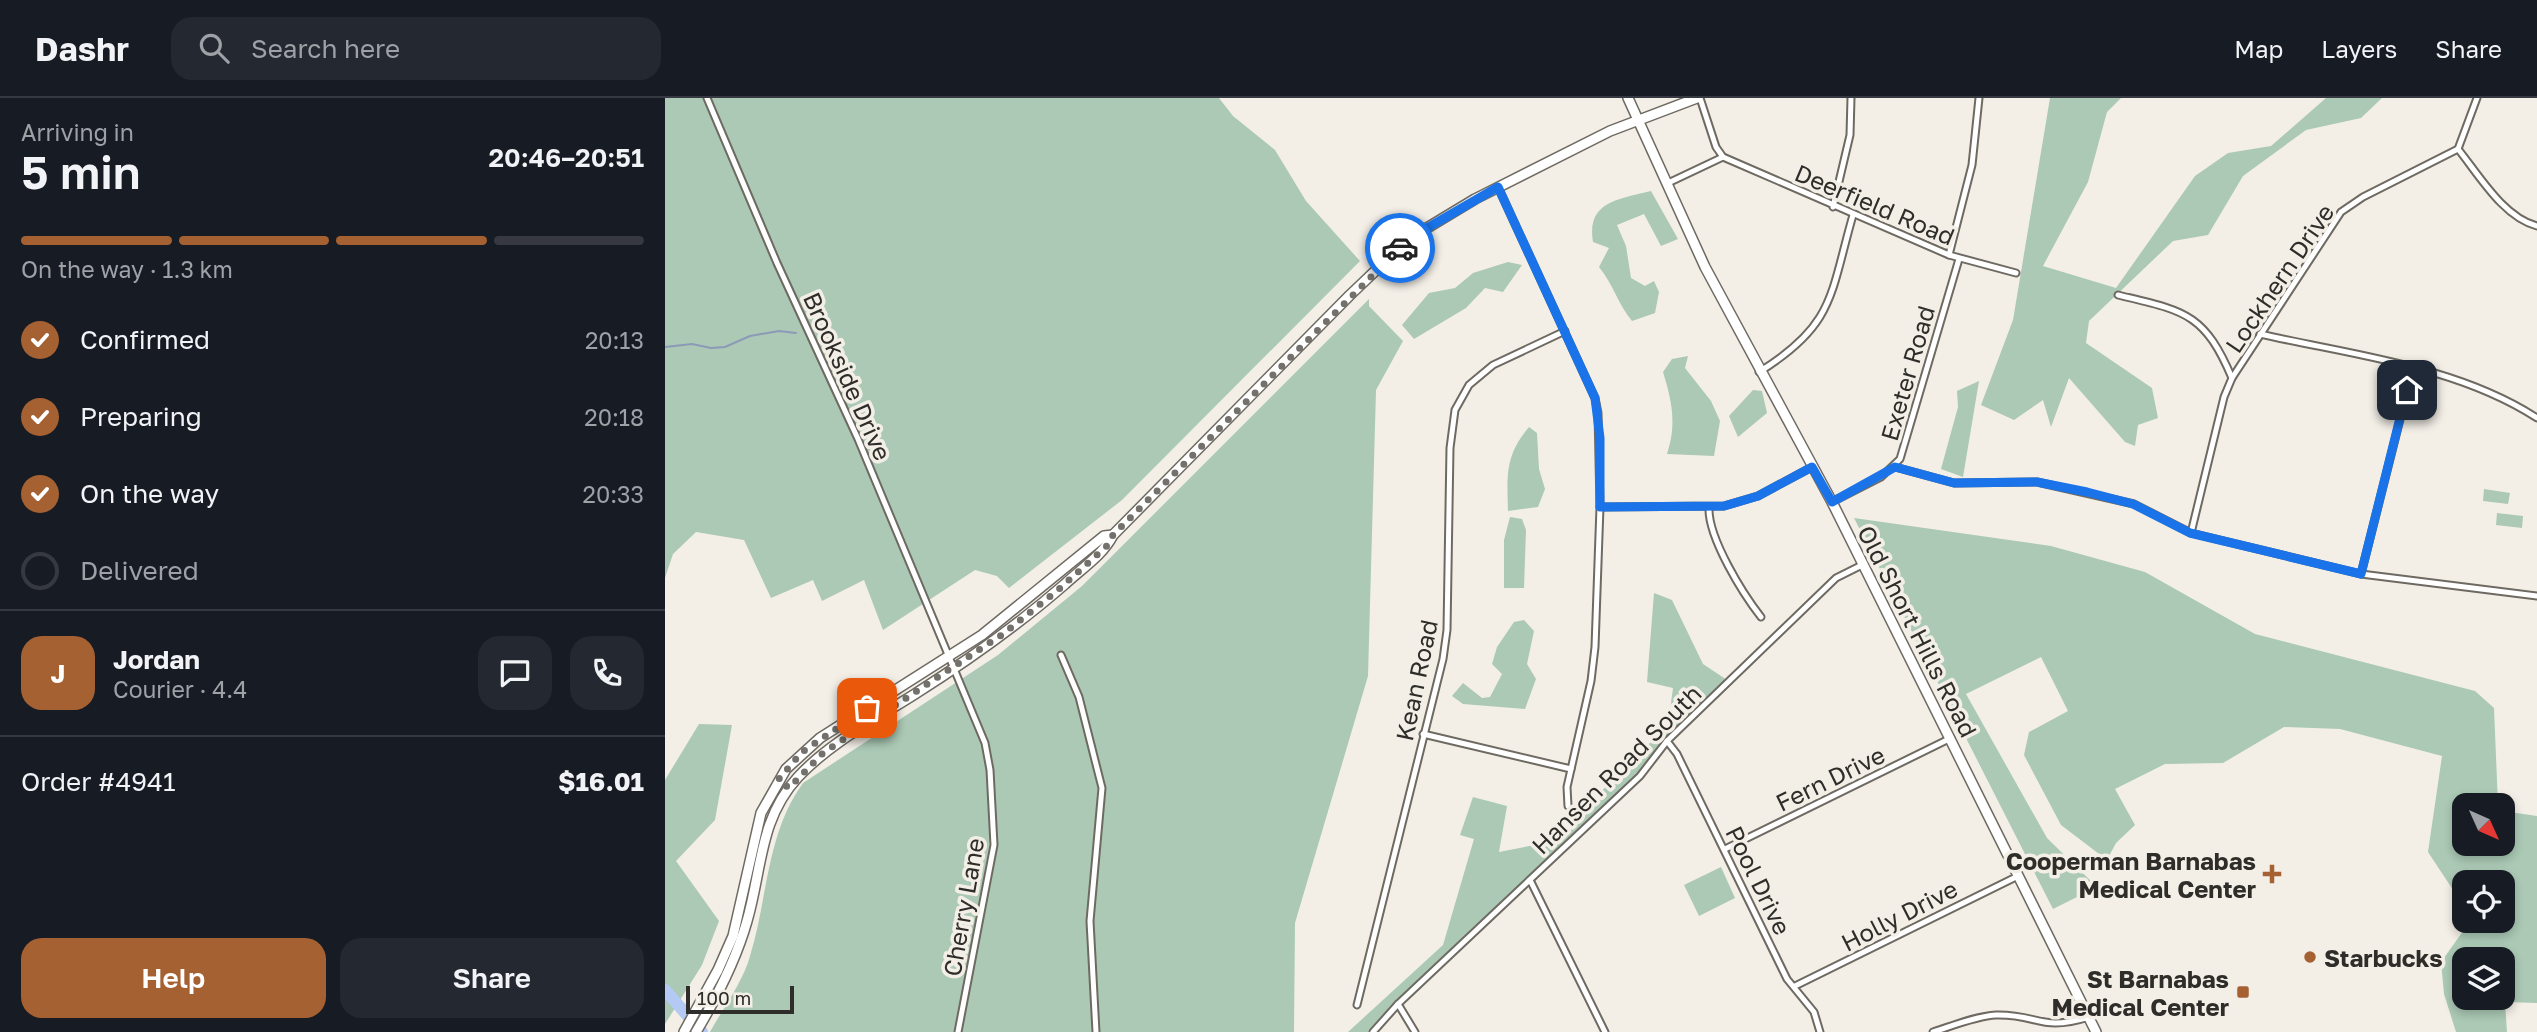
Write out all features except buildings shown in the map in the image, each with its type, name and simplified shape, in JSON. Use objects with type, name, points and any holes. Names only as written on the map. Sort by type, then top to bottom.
[{"type":"main road","name":"Old Short Hills Road","points":[[1628,98],[1665,184],[1759,372],[1832,502],[2096,1032]]},
{"type":"main road","points":[[684,1032],[700,1015],[740,943],[748,919],[764,835],[789,788],[823,753],[955,668],[1058,590],[1108,545],[1113,535],[1394,253],[1422,231],[1498,187],[1635,119],[1698,98]]},
{"type":"main road","points":[[696,1032],[700,1015],[733,936],[753,837],[761,813],[778,780],[802,752],[820,738],[982,635],[1104,536],[1113,535]]},
{"type":"main road","points":[[778,780],[789,788]]},
{"type":"street","name":"Brookside Drive","points":[[707,98],[955,668]]},
{"type":"street","points":[[1665,184],[1723,157],[1716,147],[1698,98]]},
{"type":"street","points":[[1833,207],[1850,135],[1851,98]]},
{"type":"street","points":[[1949,255],[1972,165],[1979,98]]},
{"type":"street","points":[[2477,98],[2458,149],[2507,207],[2528,224],[2537,226]]},
{"type":"street","name":"Lockhern Drive","points":[[2190,533],[2224,397],[2232,378],[2341,212],[2363,197],[2458,149]]},
{"type":"street","name":"Deerfield Road","points":[[1723,157],[1833,207],[1959,259],[2016,273]]},
{"type":"street","points":[[1498,187],[1565,331],[1598,413],[1600,507],[1593,669],[1567,787],[1568,806]]},
{"type":"street","points":[[1759,372],[1795,349],[1823,316],[1853,215]]},
{"type":"street","name":"Exeter Road","points":[[1832,502],[1895,467],[1903,454],[1959,259]]},
{"type":"street","points":[[2118,295],[2186,314],[2202,326],[2232,378]]},
{"type":"street","name":"Kean Road","points":[[1356,1005],[1447,630],[1450,448],[1455,410],[1469,385],[1493,365],[1565,331]]},
{"type":"street","points":[[2260,334],[2413,368],[2492,391],[2537,418]]},
{"type":"street","points":[[2361,574],[2413,368]]},
{"type":"street","points":[[1600,507],[1709,508],[1758,496],[1812,467]]},
{"type":"street","points":[[1895,467],[1954,483],[2037,482],[2087,492],[2133,504],[2190,533],[2361,574],[2537,596]]},
{"type":"street","points":[[1709,508],[1709,520],[1715,534],[1748,600],[1761,617]]},
{"type":"street","name":"Hansen Road South","points":[[1373,1032],[1398,1004],[1640,776],[1667,741],[1836,578],[1863,565]]},
{"type":"street","points":[[1061,655],[1079,697],[1102,788],[1090,921],[1096,1032]]},
{"type":"street","name":"Cherry Lane","points":[[955,668],[985,743],[994,817],[992,862],[958,1032]]},
{"type":"street","points":[[1423,734],[1571,769]]},
{"type":"street","name":"Fern Drive","points":[[1725,849],[1951,738]]},
{"type":"street","name":"Pool Drive","points":[[1667,741],[1677,754],[1725,849],[1787,979],[1814,1012],[1820,1032]]},
{"type":"street","name":"Holly Drive","points":[[1795,986],[2018,875]]},
{"type":"street","points":[[1530,880],[1605,1032]]},
{"type":"street","points":[[1398,1004],[1415,1032]]},
{"type":"street","points":[[1933,1032],[1990,1016],[2008,1017],[2055,1030],[2089,1017]]},
{"type":"green space","points":[[665,98],[1219,98],[1233,116],[1275,150],[1306,201],[1360,261],[1122,500],[1009,588],[997,576],[975,570],[883,630],[864,580],[822,601],[813,580],[771,598],[744,540],[696,532],[673,554],[665,578]]},
{"type":"green space","points":[[2050,98],[2121,98],[2107,112],[2088,182],[2043,266],[2116,288],[2195,176],[2228,153],[2271,146],[2326,98],[2382,98],[2361,118],[2306,130],[2243,176],[2208,235],[2173,241],[2089,321],[2086,343],[2152,388],[2158,418],[2138,425],[2135,446],[2125,442],[2069,378],[2051,427],[2043,400],[2014,420],[1981,405],[2013,320]]},
{"type":"green space","points":[[1651,191],[1678,239],[1661,246],[1644,214],[1617,225],[1626,246],[1631,278],[1645,286],[1654,281],[1659,292],[1655,313],[1632,321],[1599,267],[1609,248],[1593,242],[1592,228],[1600,210],[1608,204]]},
{"type":"green space","points":[[1508,262],[1522,265],[1503,292],[1485,288],[1466,308],[1414,339],[1402,325],[1429,293],[1455,288],[1473,273]]},
{"type":"green space","points":[[1369,299],[1369,306],[1403,341],[1376,390],[1368,676],[1295,923],[1294,1032],[710,1032],[747,966],[775,845],[791,803],[803,783],[998,655],[1082,586]]},
{"type":"green space","points":[[1688,356],[1685,368],[1711,401],[1720,421],[1714,456],[1667,454],[1672,433],[1672,413],[1663,372],[1672,359]]},
{"type":"green space","points":[[1979,381],[1963,477],[1941,469],[1958,407],[1957,391]]},
{"type":"green space","points":[[1753,390],[1762,391],[1767,413],[1738,437],[1729,416]]},
{"type":"green space","points":[[1529,427],[1537,433],[1539,469],[1545,489],[1538,507],[1508,511],[1509,466],[1515,447]]},
{"type":"green space","points":[[2484,489],[2510,493],[2508,504],[2483,501]]},
{"type":"green space","points":[[2497,513],[2523,516],[2522,528],[2496,525]]},
{"type":"green space","points":[[1510,517],[1522,519],[1526,530],[1524,588],[1504,588],[1504,540]]},
{"type":"green space","points":[[1854,518],[2051,546],[2145,572],[2255,634],[2475,691],[2494,708],[2498,793],[2452,793],[2452,856],[2515,856],[2515,813],[2537,816],[2537,1003],[2515,1002],[2515,947],[2452,947],[2452,1010],[2506,1010],[2507,1032],[2456,1032],[2444,994],[2441,962],[2462,933],[2515,933],[2515,870],[2452,870],[2452,888],[2428,852],[2442,756],[2340,729],[2284,727],[2223,763],[2165,764],[2115,789],[2135,825],[2116,843],[2107,860],[2061,825],[2024,755],[2029,732],[2068,711],[2041,657],[1966,694],[2047,838],[2097,887],[2053,909]]},
{"type":"green space","points":[[1654,593],[1672,600],[1703,664],[1730,682],[1371,1032],[1348,1032],[1443,945],[1474,839],[1460,835],[1473,797],[1507,806],[1499,852],[1550,842],[1668,725],[1673,688],[1647,682]]},
{"type":"green space","points":[[1524,620],[1534,631],[1527,664],[1536,679],[1525,709],[1463,704],[1452,696],[1463,683],[1482,698],[1490,697],[1502,674],[1492,664],[1497,647],[1514,622]]},
{"type":"green space","points":[[699,724],[732,725],[715,820],[676,861],[719,921],[702,965],[665,1024],[665,780]]},
{"type":"green space","points":[[1721,867],[1735,898],[1699,916],[1684,885]]},
{"type":"waterway","points":[[665,347],[692,344],[711,348],[725,347],[750,336],[779,331],[796,333]]},
{"type":"waterway","points":[[665,990],[702,1032]]},
{"type":"way so far","points":[[867,708],[802,752],[778,780],[789,788],[823,753],[955,668],[1058,590],[1108,545],[1113,535],[1168,483],[1350,295],[1400,248]]},
{"type":"place","name":"Cooperman Barnabas Medical Center","points":[[2272,874]]},
{"type":"place","name":"Starbucks","points":[[2310,957]]},
{"type":"place","name":"St Barnabas Medical Center","points":[[2243,992]]},
{"type":"route","points":[[1400,248],[1422,231],[1498,187],[1595,398],[1600,438],[1600,507],[1724,506],[1749,500],[1812,467],[1832,502],[1895,467],[1912,474],[1954,483],[2037,482],[2087,492],[2133,504],[2190,533],[2361,574],[2407,390]]}]
